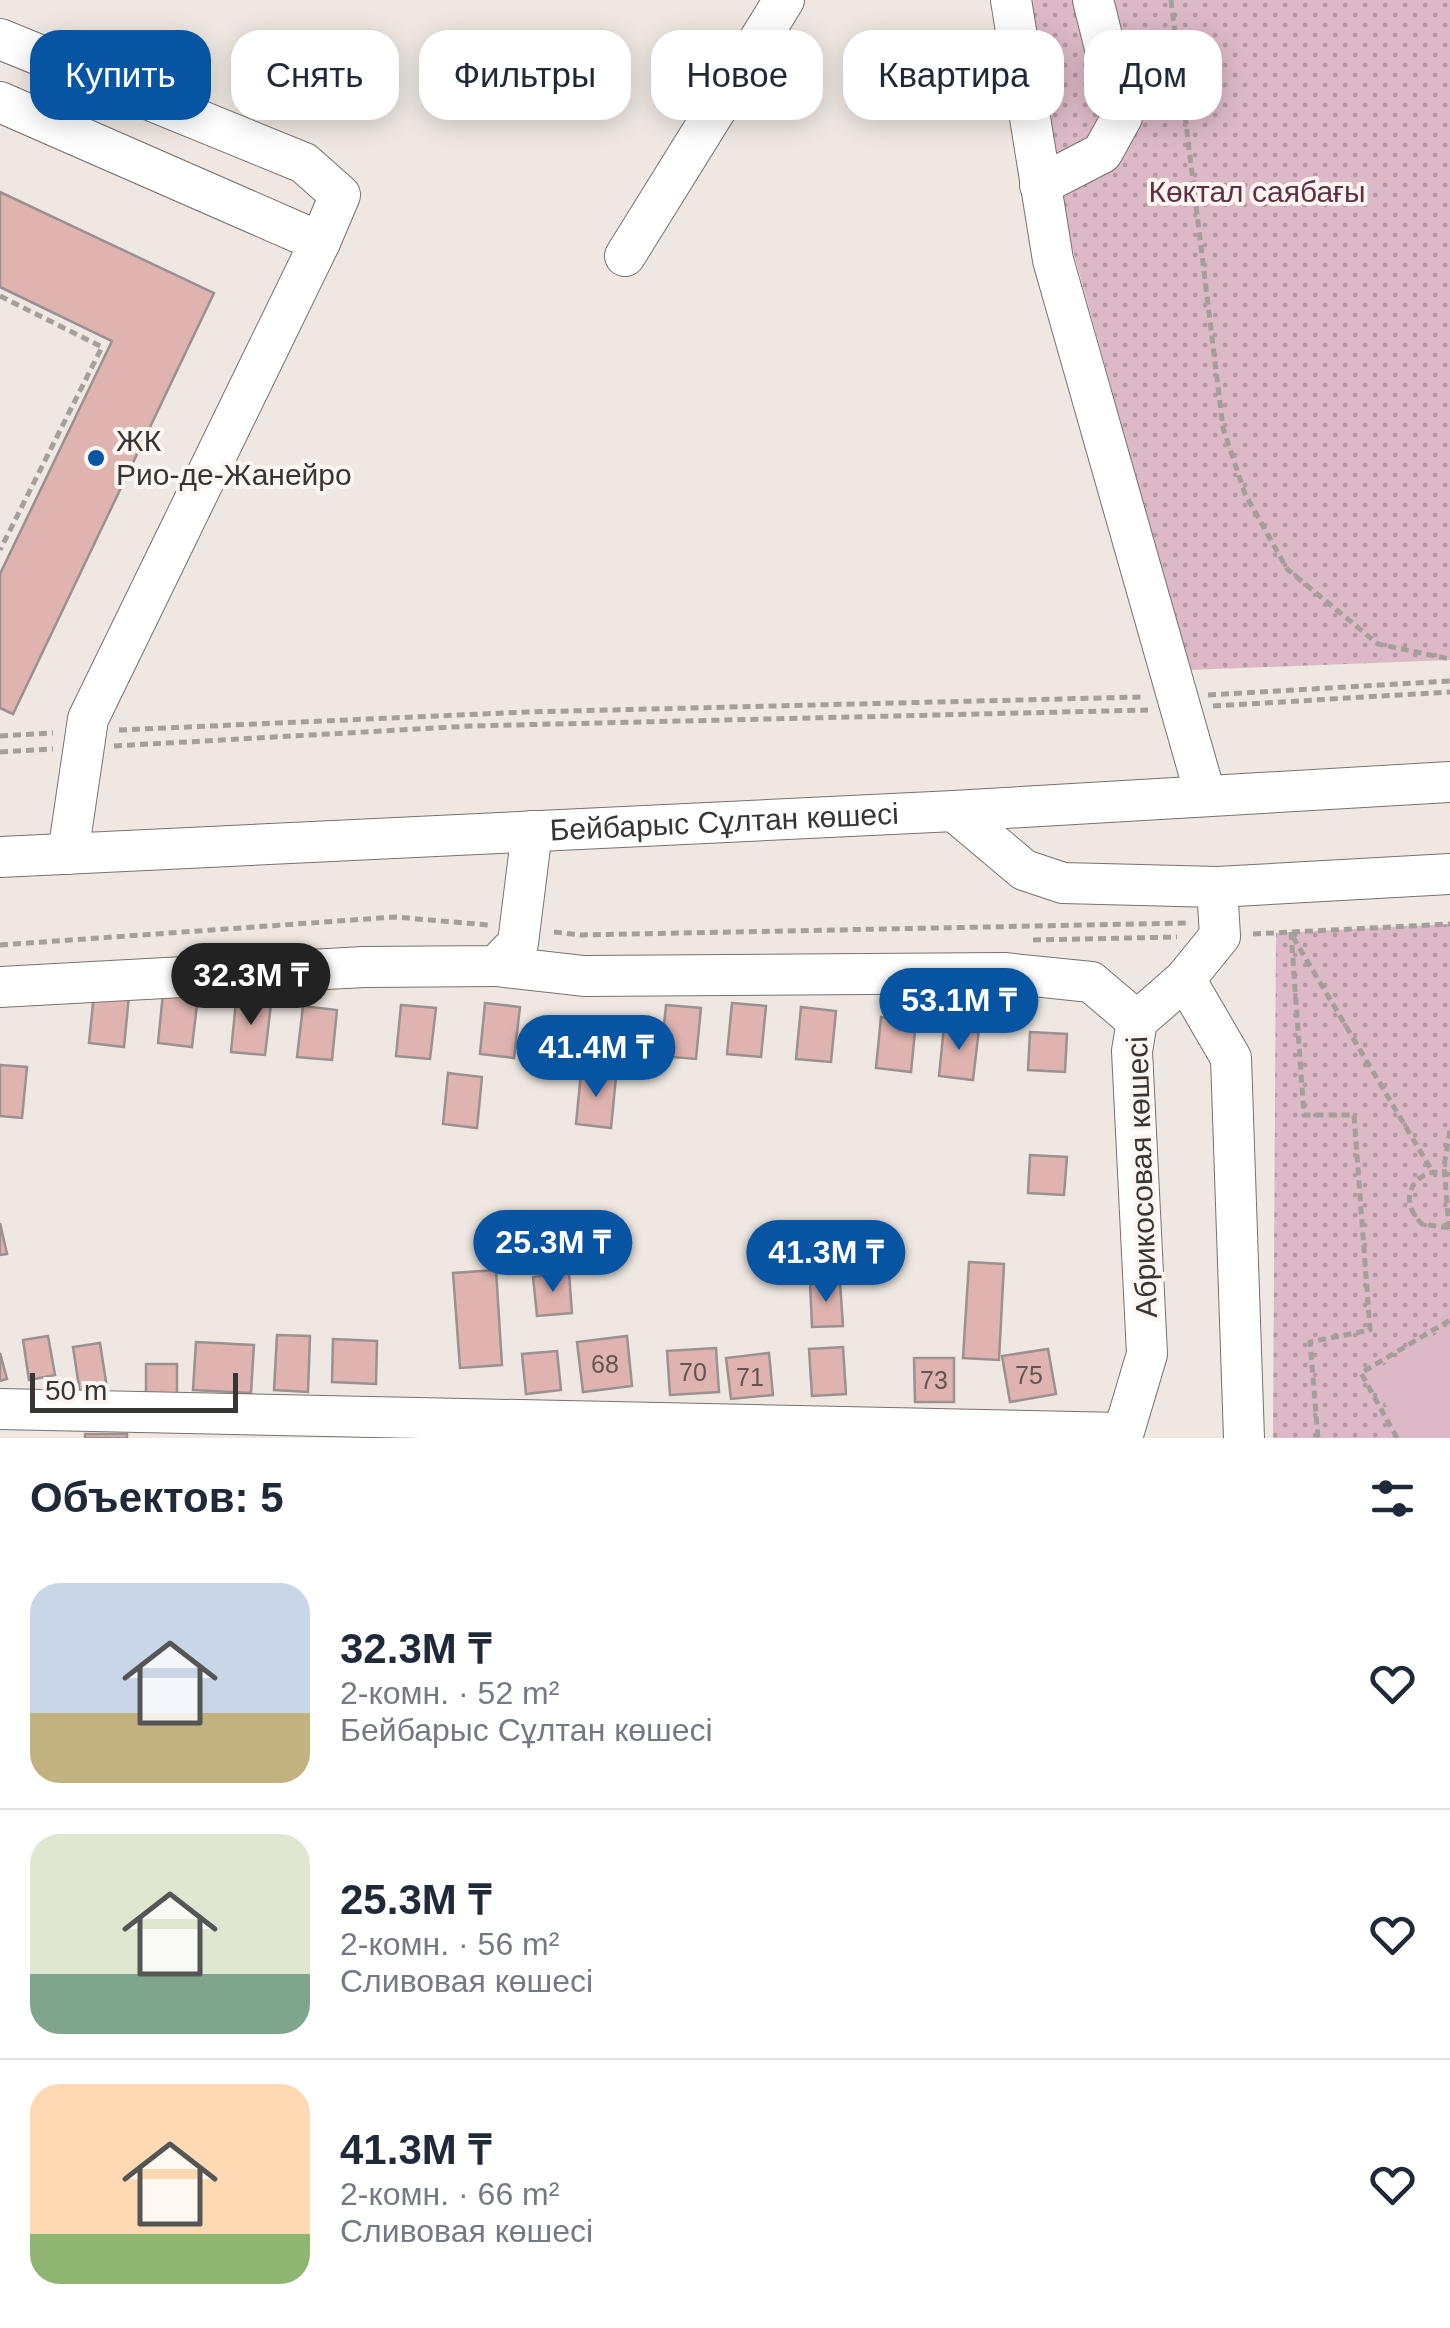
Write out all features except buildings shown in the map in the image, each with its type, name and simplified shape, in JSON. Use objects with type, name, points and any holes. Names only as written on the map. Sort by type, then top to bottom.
[{"type":"street","points":[[625,256],[784,0]]},
{"type":"street","points":[[1011,0],[1053,260],[1204,794]]},
{"type":"street","points":[[1040,186],[1102,153],[1122,117],[1092,0]]},
{"type":"street","points":[[0,39],[304,163],[340,195],[88,719],[69,732],[68,854]]},
{"type":"street","points":[[0,102],[320,242]]},
{"type":"street","name":"Бейбарыс Сұлтан көшесі","points":[[0,857],[954,811],[1450,782]]},
{"type":"street","points":[[954,811],[1024,870],[1063,883],[1219,915],[1450,874]]},
{"type":"street","points":[[496,966],[518,943],[532,832]]},
{"type":"street","name":"Абрикосовая көшесі","points":[[1122,1436],[1147,1354],[1132,1051],[1137,1021],[1184,979],[1219,915]]},
{"type":"street","points":[[0,987],[364,967],[496,966],[584,976],[1004,973],[1091,982],[1137,1021]]},
{"type":"street","points":[[1184,979],[1231,1058],[1244,1438]]},
{"type":"street","points":[[0,1410],[1122,1436]]},
{"type":"path","points":[[1171,0],[1223,428],[1245,494],[1287,569],[1326,604],[1378,644],[1450,659]]},
{"type":"path","points":[[0,296],[102,347],[0,550]]},
{"type":"path","points":[[0,736],[528,712],[1179,702],[1450,681]]},
{"type":"path","points":[[0,752],[69,732],[471,726],[1450,692]]},
{"type":"path","points":[[1023,940],[1219,915]]},
{"type":"path","points":[[0,945],[395,917],[582,935],[1219,915],[1291,932],[1450,924]]},
{"type":"path","points":[[1291,932],[1432,1171]]},
{"type":"path","points":[[1291,932],[1304,1115],[1354,1114],[1370,1330],[1310,1342],[1318,1438]]},
{"type":"path","points":[[1447,1173],[1432,1171],[1421,1176],[1409,1196],[1411,1210],[1422,1224],[1450,1230],[1450,1130]]},
{"type":"path","points":[[1397,1438],[1362,1373],[1450,1320]]},
{"type":"green space","name":"Көктал саябағы","points":[[1003,0],[1450,0],[1450,660],[1190,670],[1036,120],[1064,120],[1064,30],[1011,30]]},
{"type":"green space","points":[[1450,924],[1450,1438],[1273,1438],[1276,933]]},
{"type":"green space","points":[[1450,1326],[1450,1438],[1404,1438],[1369,1374]]},
{"type":"place","name":"ЖК Рио-де-Жанейро","points":[[96,458]]}]
